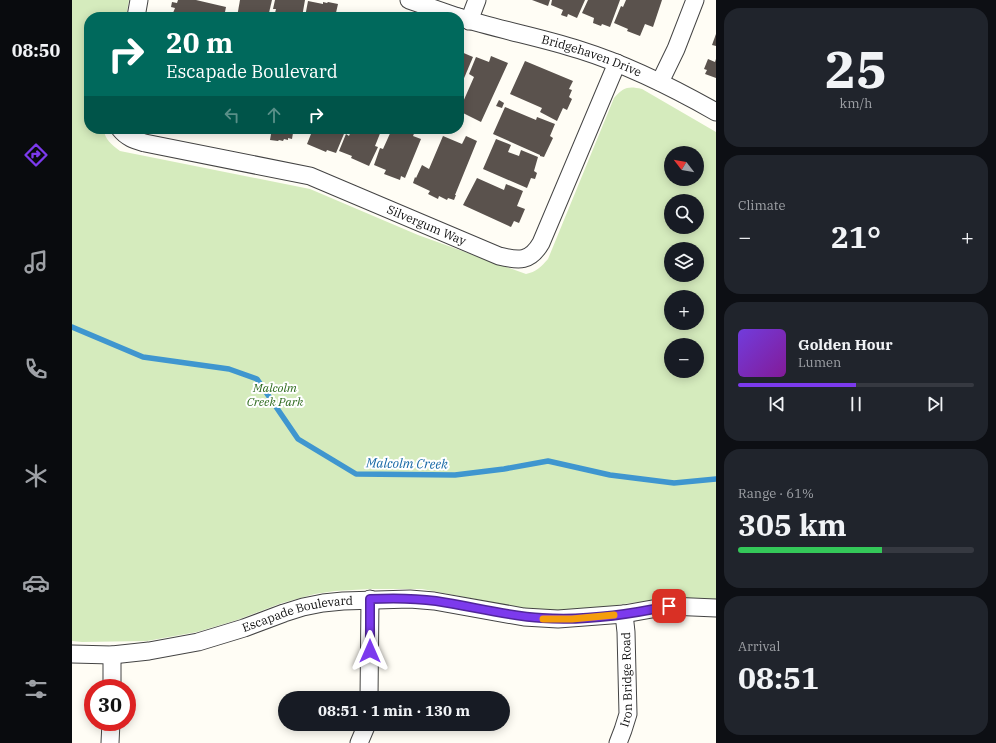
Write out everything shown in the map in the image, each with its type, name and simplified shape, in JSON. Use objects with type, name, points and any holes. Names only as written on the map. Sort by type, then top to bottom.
[{"type":"street","points":[[137,12],[139,0]]},
{"type":"street","name":"Bridgehaven Drive","points":[[409,0],[444,12]]},
{"type":"street","points":[[464,16],[477,0]]},
{"type":"street","points":[[660,82],[676,49],[695,0]]},
{"type":"street","name":"Bridgehaven Drive","points":[[464,19],[580,50],[618,63],[660,82],[716,112]]},
{"type":"street","name":"Silvergum Way","points":[[124,134],[131,139],[145,143],[310,176],[499,256],[513,260],[523,259],[537,250],[541,243],[618,63]]},
{"type":"street","name":"Escapade Boulevard","points":[[72,654],[112,655],[156,650],[198,642],[244,628],[284,613],[323,603],[370,599],[410,598],[505,614],[542,618],[572,619],[624,614],[669,606],[716,608]]},
{"type":"street","points":[[369,691],[370,599]]},
{"type":"street","name":"Iron Bridge Road","points":[[618,743],[628,714],[626,632],[624,614]]},
{"type":"street","points":[[112,655],[112,679]]},
{"type":"street","points":[[110,743],[111,731]]},
{"type":"street","points":[[359,743],[364,731]]},
{"type":"green space","name":"Malcolm Creek Park","points":[[72,0],[129,0],[127,12],[84,12],[84,134],[104,134],[111,144],[120,151],[310,189],[418,235],[526,274],[538,269],[548,259],[614,98],[626,88],[642,89],[716,132],[716,600],[680,598],[630,603],[593,609],[540,611],[422,589],[335,591],[315,594],[282,603],[237,620],[197,632],[147,641],[72,641]]},
{"type":"building","points":[[178,0],[196,0],[226,7],[225,12],[173,12],[175,8],[171,7],[172,2],[177,3]]},
{"type":"building","points":[[240,0],[272,0],[269,12],[238,12]]},
{"type":"building","points":[[275,0],[305,0],[303,12],[275,12],[276,9],[273,9]]},
{"type":"building","points":[[532,0],[550,0],[548,6]]},
{"type":"building","points":[[552,0],[585,0],[577,18],[568,14],[567,17],[561,15],[563,10],[551,5]]},
{"type":"building","points":[[588,0],[620,0],[610,27],[593,23],[594,18],[582,13]]},
{"type":"building","points":[[626,0],[662,0],[653,27],[645,24],[640,36],[627,31],[628,29],[614,23],[621,6],[623,7]]},
{"type":"building","points":[[308,1],[323,4],[323,2],[328,2],[338,4],[336,12],[306,12]]},
{"type":"building","points":[[716,34],[716,46],[712,45]]},
{"type":"building","points":[[464,53],[473,57],[464,78]]},
{"type":"building","points":[[491,56],[508,63],[481,122],[464,114],[464,100],[474,77],[469,74],[476,57],[489,62]]},
{"type":"building","points":[[708,59],[715,62],[716,59],[716,78],[705,74],[707,70],[704,69]]},
{"type":"building","points":[[525,61],[573,81],[569,89],[572,90],[569,97],[572,99],[567,110],[563,108],[557,121],[540,112],[542,108],[510,94]]},
{"type":"building","points":[[499,100],[504,103],[502,108],[496,106]]},
{"type":"building","points":[[505,107],[536,120],[537,117],[555,124],[550,136],[553,138],[544,157],[493,134]]},
{"type":"building","points":[[271,134],[293,134],[292,139],[288,138],[288,140],[284,139],[283,141],[270,140]]},
{"type":"building","points":[[311,134],[344,134],[336,153],[327,150],[326,152],[307,144]]},
{"type":"building","points":[[346,134],[349,136],[350,134],[380,134],[375,146],[378,147],[369,166],[351,158],[352,156],[339,151]]},
{"type":"building","points":[[390,134],[414,134],[413,136],[421,139],[405,178],[401,176],[400,180],[384,174],[386,170],[374,165],[380,148],[383,149]]},
{"type":"building","points":[[443,136],[462,144],[466,136],[477,141],[454,200],[448,198],[447,200],[439,196],[438,199],[428,194],[430,191],[413,183],[422,165],[429,169]]},
{"type":"building","points":[[496,139],[511,145],[508,152],[519,156],[521,150],[538,157],[534,171],[537,173],[535,179],[531,178],[527,188],[483,169]]},
{"type":"building","points":[[477,178],[504,190],[506,184],[523,191],[517,206],[525,209],[519,223],[514,221],[511,227],[463,205]]},
{"type":"waterway","name":"Malcolm Creek","points":[[72,327],[143,357],[229,369],[257,379],[298,439],[356,474],[455,475],[504,469],[548,461],[610,475],[674,483],[716,479]]},
{"type":"slow traffic","points":[[543,619],[572,619],[614,615]]},
{"type":"route","points":[[370,651],[370,599],[410,598],[524,617],[572,619],[624,614],[669,606]]}]
